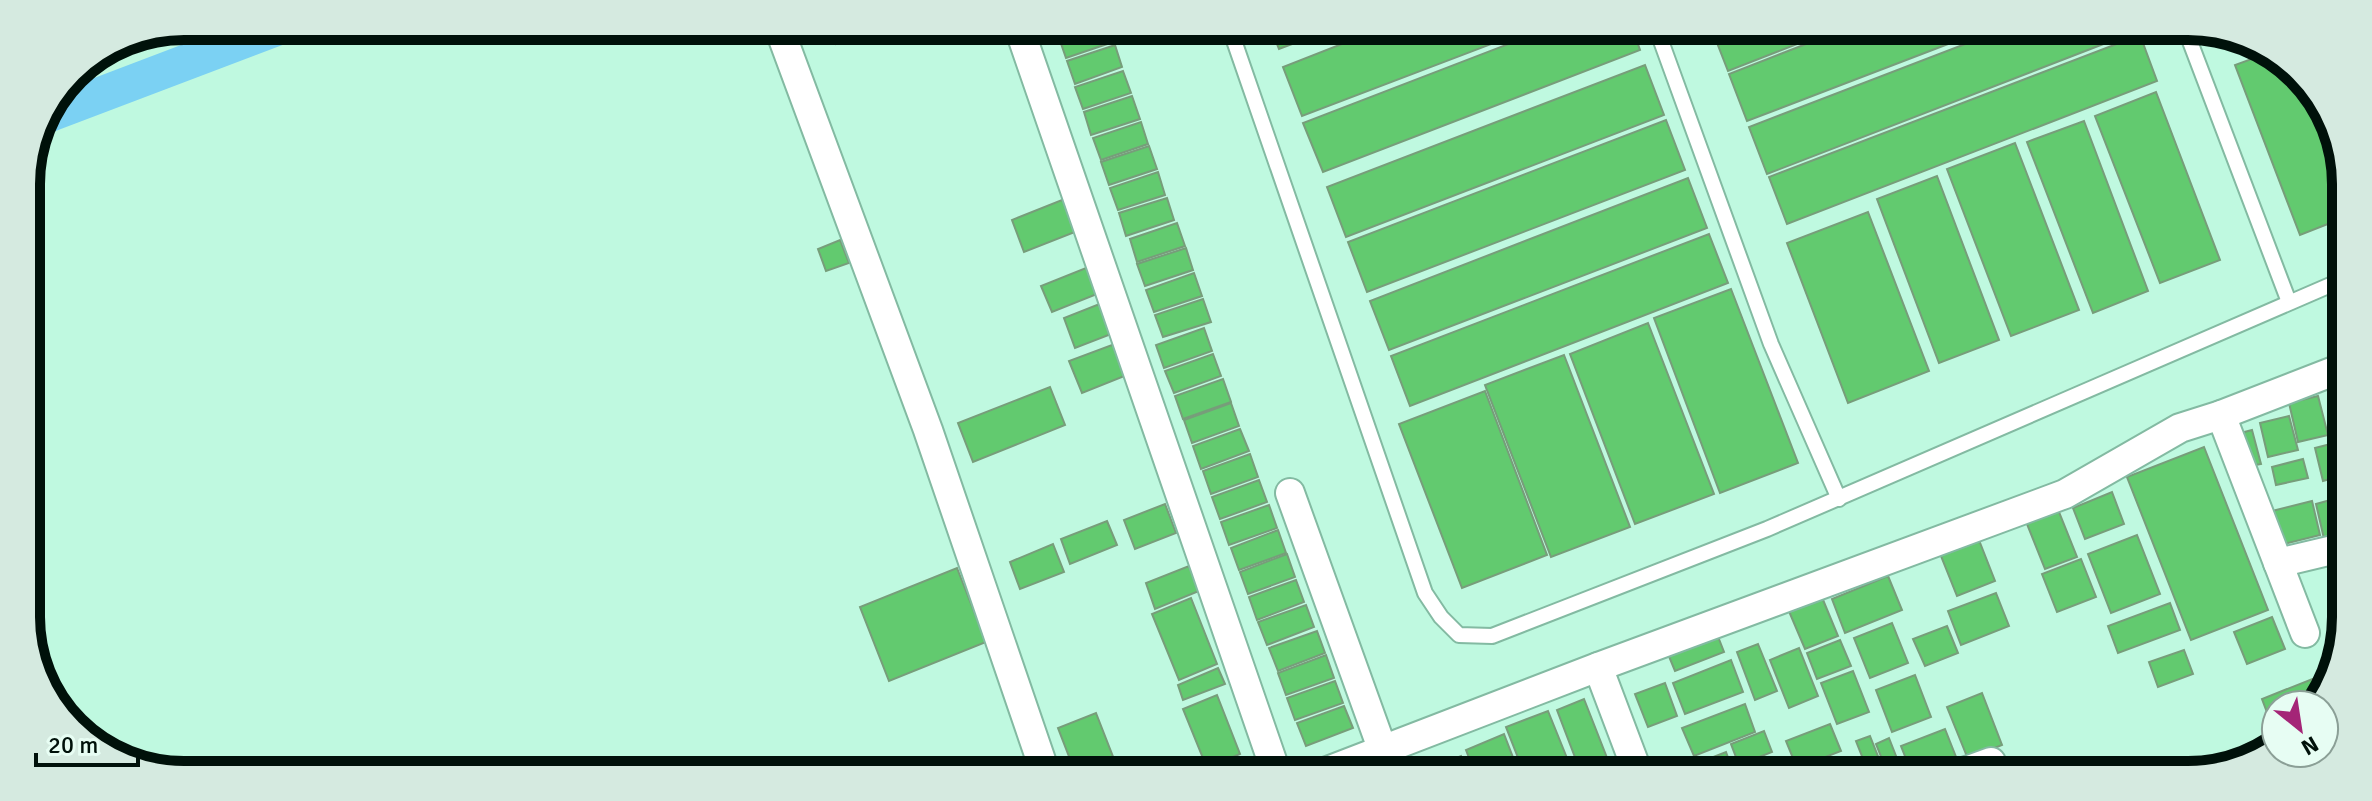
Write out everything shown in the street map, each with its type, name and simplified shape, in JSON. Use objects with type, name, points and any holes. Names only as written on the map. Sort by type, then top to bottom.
[{"type":"street","points":[[783,40],[928,430],[1041,761]]},
{"type":"street","points":[[1023,40],[1272,761]]},
{"type":"street","points":[[1355,761],[1598,667],[2065,494],[2180,428],[2332,372]]},
{"type":"street","points":[[2221,415],[2305,633]]},
{"type":"street","points":[[1290,493],[1383,751]]},
{"type":"street","points":[[2278,563],[2332,550]]},
{"type":"street","points":[[1598,667],[1633,761]]},
{"type":"lane","points":[[1234,40],[1425,593],[1441,617],[1459,635],[1492,636],[1767,529],[2332,284]]},
{"type":"lane","points":[[1661,40],[1771,344],[1839,499]]},
{"type":"lane","points":[[2189,40],[2289,302]]},
{"type":"building","points":[[1060,40],[1112,40],[1113,42],[1066,58]]},
{"type":"building","points":[[1275,40],[1303,40],[1279,49]]},
{"type":"building","points":[[1352,40],[1502,40],[1302,116],[1283,67]]},
{"type":"building","points":[[1519,40],[1636,40],[1640,50],[1323,172],[1303,123]]},
{"type":"building","points":[[1716,40],[1807,40],[1728,71]]},
{"type":"building","points":[[1816,40],[1958,40],[1747,121],[1729,74]]},
{"type":"building","points":[[1976,40],[2114,40],[1767,174],[1749,127]]},
{"type":"building","points":[[2127,40],[2142,40],[2157,81],[1787,224],[1769,177]]},
{"type":"building","points":[[1115,45],[1122,67],[1075,84],[1067,61]]},
{"type":"building","points":[[2256,57],[2283,76],[2308,104],[2329,156],[2332,222],[2300,235],[2235,65]]},
{"type":"building","points":[[1645,65],[1664,115],[1346,237],[1327,187]]},
{"type":"building","points":[[1123,71],[1131,93],[1083,109],[1075,87]]},
{"type":"building","points":[[2156,92],[2220,260],[2160,283],[2095,116]]},
{"type":"building","points":[[1132,96],[1140,119],[1091,135],[1084,112]]},
{"type":"building","points":[[1666,120],[1685,170],[1367,292],[1348,242]]},
{"type":"building","points":[[2084,121],[2148,291],[2093,313],[2027,142]]},
{"type":"building","points":[[1141,122],[1148,144],[1101,160],[1093,138]]},
{"type":"building","points":[[2015,143],[2079,310],[2011,336],[1947,169]]},
{"type":"building","points":[[1149,146],[1157,169],[1109,185],[1101,162]]},
{"type":"building","points":[[1158,172],[1165,195],[1118,210],[1110,188]]},
{"type":"building","points":[[1937,176],[1999,340],[1939,363],[1877,199]]},
{"type":"building","points":[[1688,178],[1707,228],[1389,350],[1370,301]]},
{"type":"building","points":[[1067,198],[1080,230],[1024,252],[1012,220]]},
{"type":"building","points":[[1167,198],[1174,220],[1126,236],[1119,213]]},
{"type":"building","points":[[1868,212],[1929,371],[1848,403],[1787,243]]},
{"type":"building","points":[[1177,223],[1185,246],[1137,262],[1130,239]]},
{"type":"building","points":[[1709,234],[1728,283],[1410,406],[1391,356]]},
{"type":"building","points":[[840,240],[849,263],[826,271],[818,249]]},
{"type":"building","points":[[1186,248],[1193,270],[1145,286],[1137,264]]},
{"type":"building","points":[[1091,266],[1102,292],[1052,312],[1041,286]]},
{"type":"building","points":[[1194,273],[1202,296],[1154,312],[1146,290]]},
{"type":"building","points":[[1731,289],[1798,463],[1720,493],[1654,318]]},
{"type":"building","points":[[1203,299],[1211,322],[1163,337],[1155,315]]},
{"type":"building","points":[[1107,301],[1119,331],[1075,348],[1064,318]]},
{"type":"building","points":[[1648,323],[1714,494],[1635,524],[1570,354]]},
{"type":"building","points":[[1204,328],[1212,351],[1164,368],[1156,345]]},
{"type":"building","points":[[1120,342],[1132,373],[1082,393],[1069,361]]},
{"type":"building","points":[[1213,354],[1221,376],[1174,393],[1165,371]]},
{"type":"building","points":[[1564,355],[1630,527],[1551,557],[1485,385]]},
{"type":"building","points":[[1223,379],[1231,402],[1183,419],[1175,396]]},
{"type":"building","points":[[1050,387],[1065,425],[973,462],[958,423]]},
{"type":"building","points":[[1485,391],[1547,555],[1462,588],[1399,424]]},
{"type":"building","points":[[2318,396],[2328,435],[2298,442],[2289,403]]},
{"type":"building","points":[[1231,403],[1239,426],[1192,443],[1184,420]]},
{"type":"building","points":[[2289,416],[2298,450],[2268,457],[2260,423]]},
{"type":"building","points":[[1240,429],[1249,451],[1201,469],[1193,446]]},
{"type":"building","points":[[2252,430],[2261,464],[2244,467],[2233,435]]},
{"type":"building","points":[[2332,444],[2332,478],[2323,481],[2315,448]]},
{"type":"building","points":[[2204,447],[2268,610],[2191,640],[2127,477]]},
{"type":"building","points":[[1250,454],[1258,477],[1211,494],[1203,471]]},
{"type":"building","points":[[2303,459],[2308,478],[2276,485],[2272,467]]},
{"type":"building","points":[[1259,480],[1267,502],[1220,519],[1212,497]]},
{"type":"building","points":[[2112,492],[2124,524],[2085,539],[2073,508]]},
{"type":"building","points":[[2332,500],[2332,541],[2325,543],[2316,504]]},
{"type":"building","points":[[2312,501],[2320,535],[2276,546],[2268,512]]},
{"type":"building","points":[[1165,504],[1176,533],[1135,549],[1124,520]]},
{"type":"building","points":[[1269,505],[1277,528],[1229,545],[1221,522]]},
{"type":"building","points":[[2057,507],[2077,557],[2045,569],[2025,519]]},
{"type":"building","points":[[1107,521],[1117,545],[1070,564],[1061,539]]},
{"type":"building","points":[[1278,530],[1286,553],[1239,570],[1231,548]]},
{"type":"building","points":[[1977,535],[1995,581],[1957,596],[1939,551]]},
{"type":"building","points":[[2137,535],[2160,594],[2111,613],[2088,554]]},
{"type":"building","points":[[1053,544],[1064,572],[1020,589],[1010,562]]},
{"type":"building","points":[[1287,554],[1295,577],[1248,594],[1240,572]]},
{"type":"building","points":[[2081,559],[2096,597],[2057,612],[2042,574]]},
{"type":"building","points":[[1189,566],[1199,591],[1155,609],[1146,583]]},
{"type":"building","points":[[957,568],[986,642],[889,681],[860,607]]},
{"type":"building","points":[[1888,576],[1902,610],[1845,633],[1832,599]]},
{"type":"building","points":[[1296,580],[1304,602],[1257,620],[1249,597]]},
{"type":"building","points":[[1996,593],[2009,626],[1961,645],[1948,611]]},
{"type":"building","points":[[1821,595],[1838,636],[1805,649],[1788,609]]},
{"type":"building","points":[[1191,598],[1217,664],[1179,680],[1152,614]]},
{"type":"building","points":[[2170,603],[2180,630],[2118,653],[2108,626]]},
{"type":"building","points":[[1306,605],[1314,627],[1267,645],[1258,622]]},
{"type":"building","points":[[2272,617],[2285,649],[2247,664],[2234,632]]},
{"type":"building","points":[[1892,623],[1908,663],[1870,678],[1854,638]]},
{"type":"building","points":[[1947,626],[1958,653],[1925,666],[1913,639]]},
{"type":"building","points":[[1317,631],[1325,653],[1278,671],[1269,648]]},
{"type":"building","points":[[1717,634],[1724,652],[1675,671],[1668,654]]},
{"type":"building","points":[[1840,640],[1851,666],[1817,679],[1807,653]]},
{"type":"building","points":[[1758,644],[1777,691],[1755,700],[1737,652]]},
{"type":"building","points":[[1799,648],[1818,696],[1789,708],[1770,660]]},
{"type":"building","points":[[2184,650],[2193,674],[2158,687],[2149,662]]},
{"type":"building","points":[[1326,655],[1334,678],[1286,695],[1278,673]]},
{"type":"building","points":[[1731,660],[1743,692],[1685,714],[1673,683]]},
{"type":"building","points":[[1218,668],[1225,684],[1183,700],[1178,685]]},
{"type":"building","points":[[1853,671],[1869,712],[1837,724],[1821,683]]},
{"type":"building","points":[[1915,675],[1931,717],[1892,732],[1876,690]]},
{"type":"building","points":[[2315,678],[2313,689],[2287,689]]},
{"type":"building","points":[[1335,681],[1343,703],[1295,720],[1287,698]]},
{"type":"building","points":[[1665,683],[1677,716],[1648,727],[1635,694]]},
{"type":"building","points":[[1982,693],[2002,745],[1968,759],[1947,707]]},
{"type":"building","points":[[1217,695],[1240,754],[1224,761],[1204,761],[1183,709]]},
{"type":"building","points":[[1584,699],[1608,761],[1576,761],[1557,710]]},
{"type":"building","points":[[1745,704],[1755,732],[1694,756],[1682,728]]},
{"type":"building","points":[[1344,706],[1353,728],[1306,746],[1297,723]]},
{"type":"building","points":[[1548,711],[1568,761],[1519,761],[1506,727]]},
{"type":"building","points":[[1096,713],[1115,761],[1071,761],[1058,728]]},
{"type":"building","points":[[1830,724],[1841,751],[1815,761],[1794,761],[1786,741]]},
{"type":"building","points":[[1945,729],[1958,761],[1907,761],[1901,746]]},
{"type":"building","points":[[1764,731],[1772,752],[1749,761],[1737,761],[1731,744]]},
{"type":"building","points":[[1504,734],[1514,761],[1470,761],[1466,750]]},
{"type":"building","points":[[1870,736],[1880,761],[1864,761],[1856,741]]},
{"type":"building","points":[[1889,738],[1898,761],[1883,761],[1876,744]]},
{"type":"building","points":[[1726,752],[1729,761],[1703,761]]},
{"type":"waterway","points":[[61,110],[245,40]]}]
